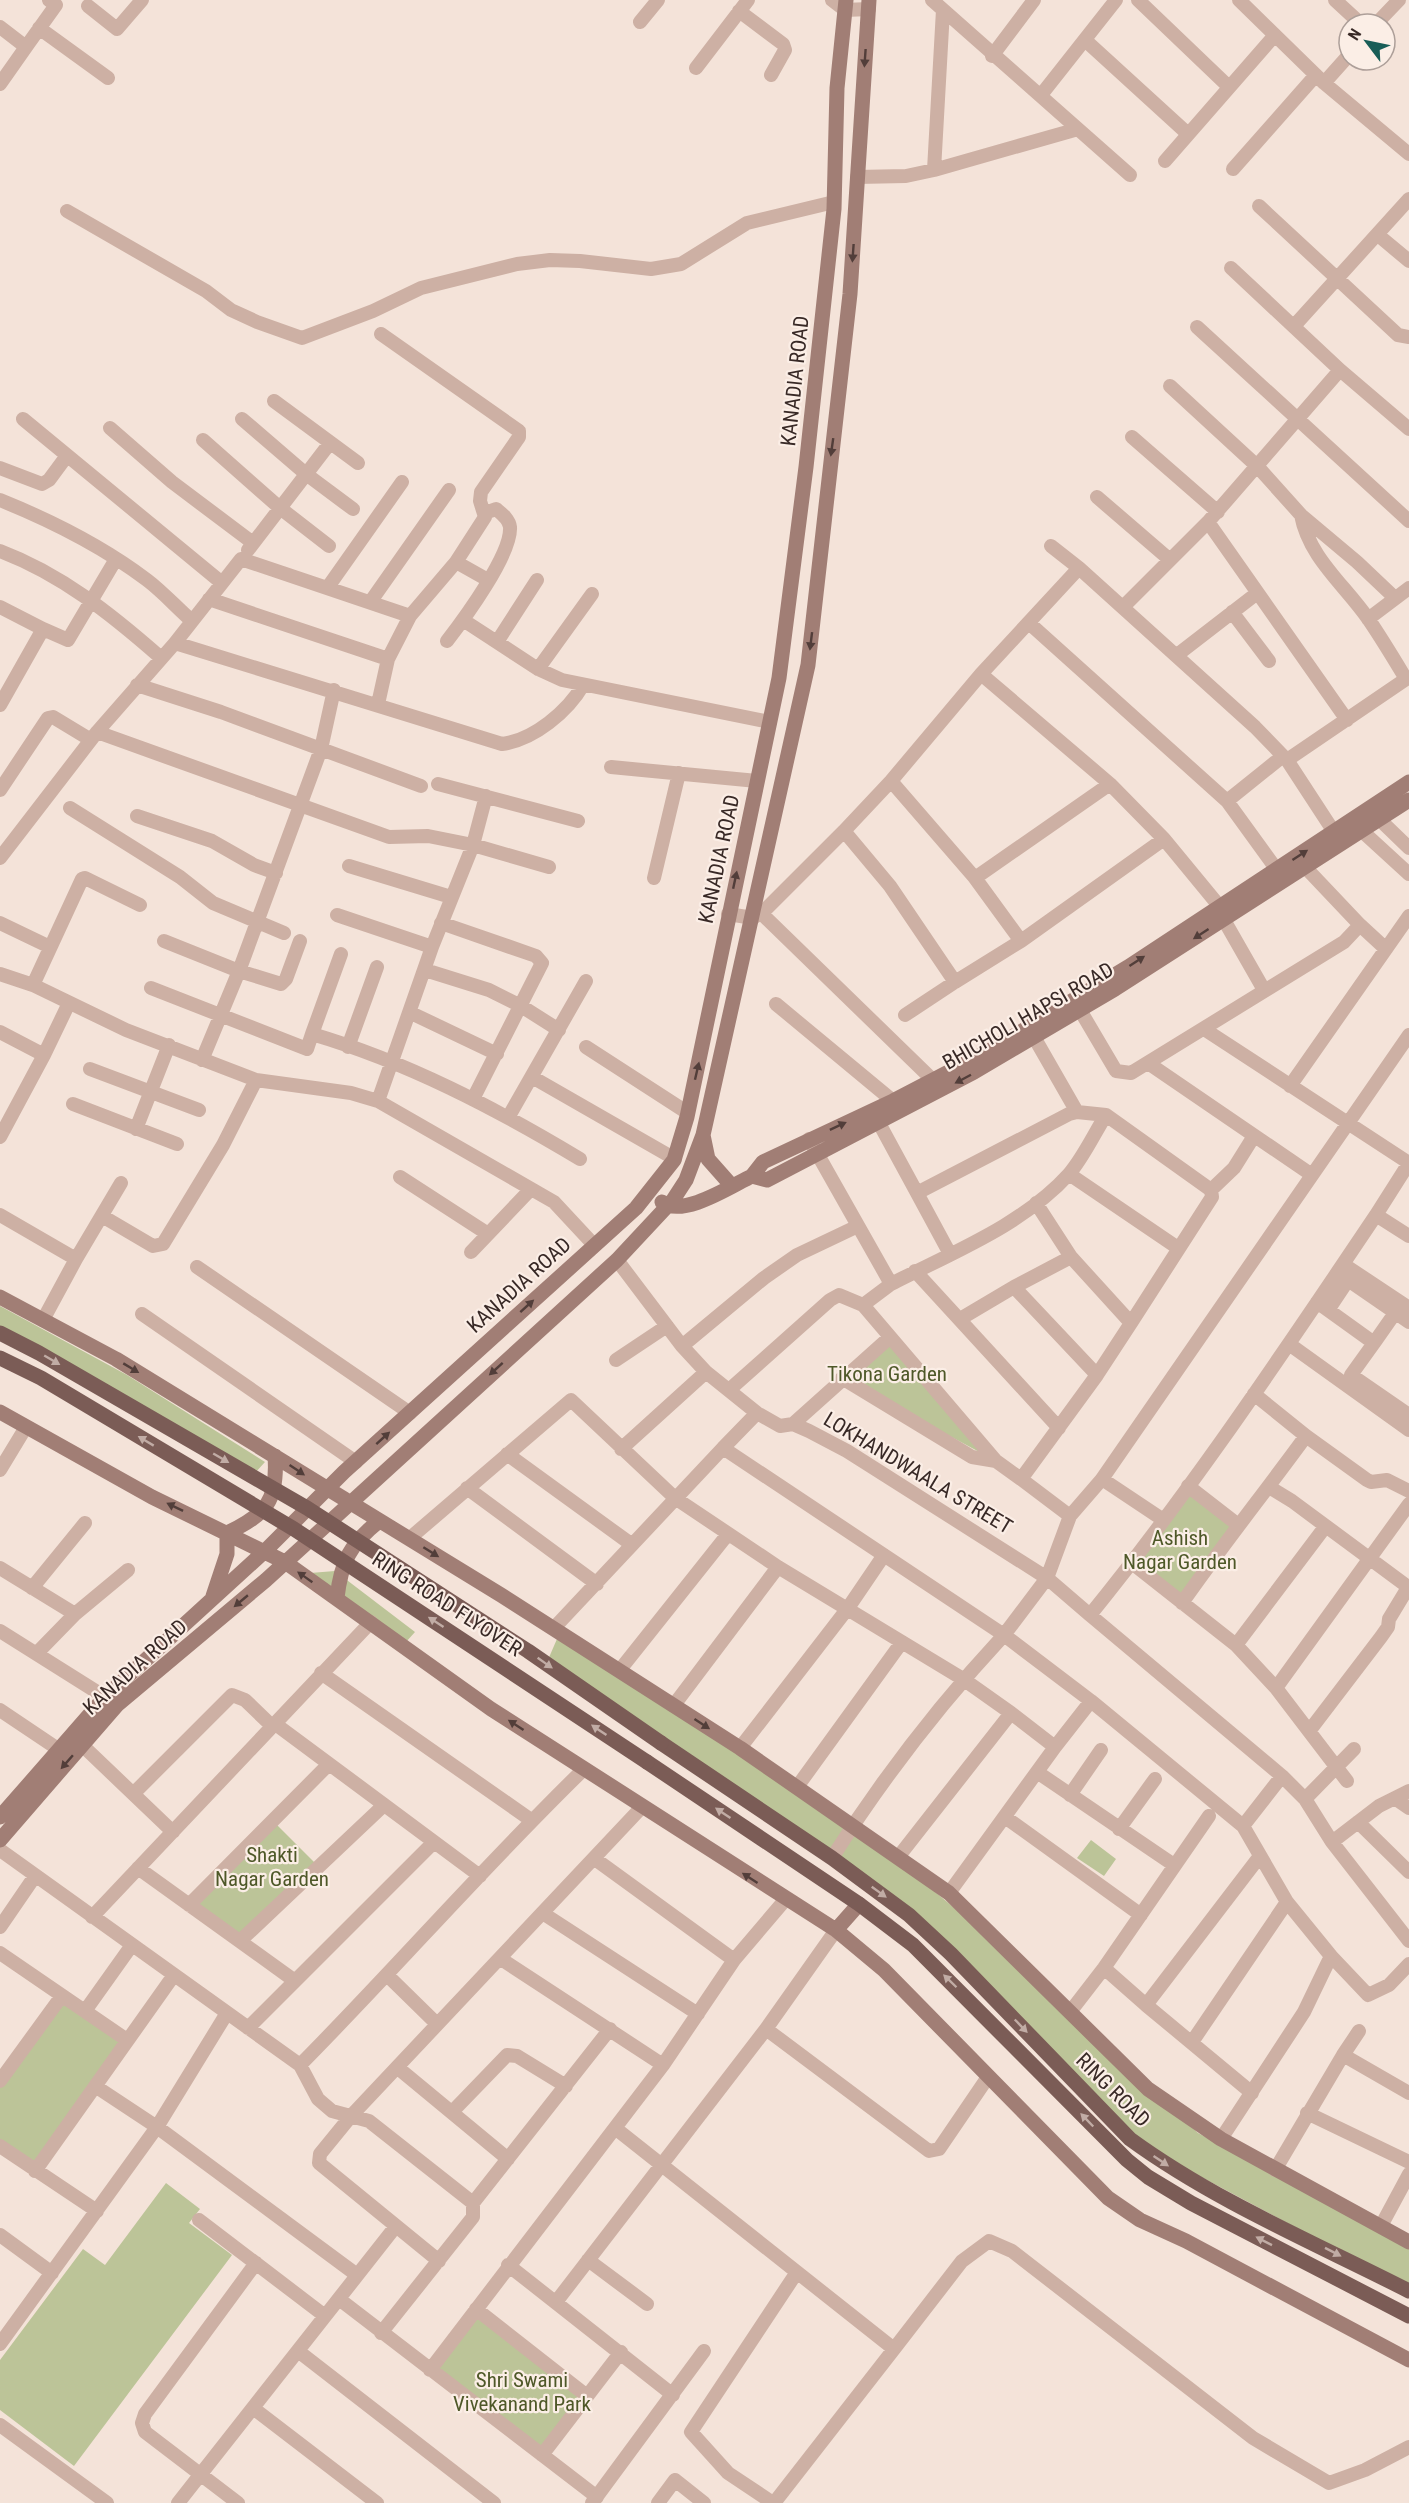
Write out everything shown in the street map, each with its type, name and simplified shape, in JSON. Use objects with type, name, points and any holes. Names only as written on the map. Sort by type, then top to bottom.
[{"type":"main road","name":"RING ROAD FLYOVER","points":[[0,1333],[39,1353],[307,1508],[528,1651],[832,1858]]},
{"type":"main road","name":"RING ROAD FLYOVER","points":[[0,1358],[41,1378],[294,1529],[859,1904]]},
{"type":"main road","name":"RING ROAD","points":[[832,1858],[903,1910],[951,1954],[1130,2139],[1161,2161],[1215,2193],[1409,2291]]},
{"type":"main road","name":"RING ROAD","points":[[859,1904],[913,1945],[1113,2146],[1148,2177],[1191,2203],[1409,2316]]},
{"type":"street","points":[[88,6],[117,29],[142,0]]},
{"type":"street","points":[[640,22],[658,0]]},
{"type":"street","points":[[832,0],[845,5],[869,4]]},
{"type":"street","points":[[932,0],[992,56],[1041,95],[1130,175]]},
{"type":"street","points":[[992,56],[1034,0]]},
{"type":"street","points":[[1041,95],[1116,0]]},
{"type":"street","points":[[1138,0],[1229,87]]},
{"type":"street","points":[[1239,0],[1320,79],[1409,154]]},
{"type":"street","points":[[1335,0],[1348,12]]},
{"type":"street","points":[[1388,12],[1399,0]]},
{"type":"street","points":[[0,84],[55,2]]},
{"type":"street","name":"KANADIA ROAD","points":[[0,1840],[117,1705],[285,1563],[349,1502],[617,1260],[668,1206],[686,1180],[703,1134],[729,1009],[757,915],[808,665],[850,294],[869,4]]},
{"type":"street","name":"KANADIA ROAD","points":[[0,1817],[105,1697],[265,1551],[356,1462],[594,1245],[650,1191],[675,1159],[688,1113],[728,914],[775,703],[807,467],[834,202],[837,88],[845,5]]},
{"type":"street","points":[[696,68],[743,6],[783,44],[785,50],[771,75]]},
{"type":"street","points":[[934,170],[943,10]]},
{"type":"street","points":[[0,27],[26,47]]},
{"type":"street","points":[[39,28],[108,78]]},
{"type":"street","points":[[1165,161],[1275,35]]},
{"type":"street","points":[[1085,40],[1188,134]]},
{"type":"street","points":[[1233,169],[1320,79],[1337,65]]},
{"type":"street","points":[[857,177],[906,176],[934,170],[1078,129]]},
{"type":"street","points":[[1294,326],[1409,199]]},
{"type":"street","points":[[67,211],[206,291],[231,309],[257,322],[302,338],[373,311],[421,288],[516,264],[550,260],[580,261],[651,269],[681,264],[747,223],[834,202]]},
{"type":"street","points":[[1259,206],[1398,335],[1409,337]]},
{"type":"street","points":[[1378,235],[1409,261]]},
{"type":"street","points":[[1231,268],[1341,370],[1409,429]]},
{"type":"street","points":[[1197,327],[1409,521]]},
{"type":"street","points":[[381,334],[519,431],[519,437],[481,492],[480,501],[485,513]]},
{"type":"street","points":[[1123,607],[1218,512],[1341,370]]},
{"type":"street","points":[[1170,386],[1258,466],[1301,515],[1357,562],[1395,598]]},
{"type":"street","points":[[274,401],[358,463]]},
{"type":"street","points":[[23,419],[66,457],[222,583]]},
{"type":"street","points":[[242,419],[306,474],[354,509]]},
{"type":"street","points":[[110,428],[172,482],[252,543]]},
{"type":"street","points":[[1132,437],[1218,512]]},
{"type":"street","points":[[203,440],[280,508],[329,546]]},
{"type":"street","points":[[0,858],[94,736],[192,621],[330,443]]},
{"type":"street","points":[[0,468],[42,484],[49,480],[66,457]]},
{"type":"street","points":[[807,467],[829,469]]},
{"type":"street","points":[[328,587],[402,482]]},
{"type":"street","points":[[371,601],[449,490]]},
{"type":"street","points":[[1097,497],[1169,559]]},
{"type":"street","points":[[0,500],[47,519],[116,559],[148,581],[192,621]]},
{"type":"street","points":[[378,704],[388,659],[410,616],[456,561],[485,513],[496,509],[506,517],[510,528],[505,552],[463,620],[447,641]]},
{"type":"street","points":[[1227,801],[1285,758],[1347,720],[1408,678],[1368,619],[1314,552],[1305,535],[1301,515]]},
{"type":"street","points":[[1208,522],[1256,594],[1347,720]]},
{"type":"street","points":[[1051,546],[1177,655],[1285,758],[1334,832]]},
{"type":"street","points":[[0,551],[53,576],[93,600],[160,657]]},
{"type":"street","points":[[0,608],[68,640],[116,559]]},
{"type":"street","points":[[241,559],[410,616]]},
{"type":"street","points":[[456,561],[488,580]]},
{"type":"street","points":[[757,915],[844,831],[891,781],[981,674],[1079,568]]},
{"type":"street","points":[[496,642],[537,580]]},
{"type":"street","points":[[1368,619],[1409,588]]},
{"type":"street","points":[[538,669],[592,594]]},
{"type":"street","points":[[1177,655],[1256,594]]},
{"type":"street","points":[[209,599],[388,659]]},
{"type":"street","points":[[1233,612],[1269,661]]},
{"type":"street","points":[[463,620],[538,669],[562,680],[770,722]]},
{"type":"street","points":[[1029,623],[1227,801],[1277,870]]},
{"type":"street","points":[[0,705],[44,629]]},
{"type":"street","points":[[175,642],[502,744],[513,743],[560,714],[583,685]]},
{"type":"street","points":[[981,674],[1110,784],[1164,839],[1222,914],[1264,990]]},
{"type":"street","points":[[137,685],[221,712],[421,786]]},
{"type":"street","points":[[202,1060],[239,971],[321,749],[333,690]]},
{"type":"street","points":[[775,703],[799,708]]},
{"type":"street","points":[[0,790],[48,718],[53,717],[94,736],[301,804],[389,837],[428,836],[473,845],[549,867]]},
{"type":"street","points":[[611,767],[757,781]]},
{"type":"street","points":[[654,879],[679,773]]},
{"type":"street","points":[[891,781],[975,878],[1021,941]]},
{"type":"street","points":[[752,1176],[763,1162],[809,1139],[875,1117],[893,1101],[938,1084],[989,1051],[1222,914],[1277,870],[1409,782]]},
{"type":"street","points":[[438,784],[578,822]]},
{"type":"street","points":[[975,878],[1110,784]]},
{"type":"street","points":[[378,1101],[411,1013],[432,947],[473,845],[486,796]]},
{"type":"street","name":"BHICHOLI HAPSI ROAD","points":[[668,1206],[688,1207],[752,1176],[766,1180],[817,1155],[875,1117],[1034,1037],[1080,1010],[1222,914],[1306,868],[1409,800]]},
{"type":"street","points":[[70,808],[180,877],[213,903],[284,933]]},
{"type":"street","points":[[137,816],[212,841],[254,865],[276,873]]},
{"type":"street","points":[[1379,819],[1409,848]]},
{"type":"street","points":[[844,831],[890,886],[955,982]]},
{"type":"street","points":[[1362,831],[1409,874]]},
{"type":"street","points":[[905,1015],[1021,941],[1164,839]]},
{"type":"street","points":[[349,866],[451,897]]},
{"type":"street","points":[[1306,868],[1386,949]]},
{"type":"street","points":[[33,985],[82,879],[85,878],[140,905]]},
{"type":"street","points":[[728,914],[757,915],[938,1084]]},
{"type":"street","points":[[337,915],[432,947]]},
{"type":"street","points":[[1290,1086],[1409,916]]},
{"type":"street","points":[[0,923],[50,947]]},
{"type":"street","points":[[441,923],[541,959],[540,969],[473,1099]]},
{"type":"street","points":[[1080,1010],[1116,1071],[1131,1073],[1344,942],[1360,924]]},
{"type":"street","points":[[164,941],[239,971],[281,984],[286,979],[300,940]]},
{"type":"street","points":[[151,988],[307,1049],[341,954]]},
{"type":"street","points":[[348,1047],[376,967]]},
{"type":"street","points":[[425,970],[489,990],[521,1006],[559,1030]]},
{"type":"street","points":[[0,974],[33,985],[126,1030],[256,1080],[351,1093],[378,1101],[554,1202],[594,1245]]},
{"type":"street","points":[[509,1116],[586,981]]},
{"type":"street","points":[[2,1130],[44,1055],[69,1003]]},
{"type":"street","points":[[777,1004],[893,1101]]},
{"type":"street","points":[[411,1013],[497,1054]]},
{"type":"street","points":[[1204,1029],[1409,1163],[1343,1264],[1322,1306]]},
{"type":"street","points":[[0,1032],[44,1055]]},
{"type":"street","points":[[312,1034],[393,1062],[473,1099],[509,1116],[580,1159]]},
{"type":"street","points":[[832,1858],[853,1825],[963,1679],[1004,1635],[1047,1578],[1070,1516],[1102,1479],[1409,1035]]},
{"type":"street","points":[[1034,1037],[1077,1112]]},
{"type":"street","points":[[136,1129],[169,1045]]},
{"type":"street","points":[[586,1047],[688,1113]]},
{"type":"street","points":[[1148,1063],[1312,1175]]},
{"type":"street","points":[[90,1069],[199,1110]]},
{"type":"street","points":[[532,1077],[675,1159]]},
{"type":"street","points":[[102,1216],[153,1246],[162,1244],[223,1145],[256,1080]]},
{"type":"street","points":[[73,1104],[177,1144]]},
{"type":"street","points":[[917,1193],[1077,1112],[1106,1115],[1211,1190],[1212,1197],[1097,1375],[1021,1479]]},
{"type":"street","points":[[863,1305],[891,1284],[950,1254],[1036,1203],[1069,1174],[1106,1115]]},
{"type":"street","points":[[875,1117],[950,1254]]},
{"type":"street","points":[[703,1134],[708,1159],[731,1185]]},
{"type":"street","points":[[1211,1190],[1234,1168],[1254,1136]]},
{"type":"street","points":[[809,1139],[891,1284]]},
{"type":"street","points":[[1069,1174],[1178,1248]]},
{"type":"street","points":[[400,1177],[488,1234]]},
{"type":"street","points":[[43,1320],[121,1183]]},
{"type":"street","points":[[471,1252],[531,1189]]},
{"type":"street","points":[[650,1191],[668,1206]]},
{"type":"street","points":[[1036,1203],[1071,1257],[1131,1323]]},
{"type":"street","points":[[0,1215],[76,1259]]},
{"type":"street","points":[[1376,1215],[1409,1236]]},
{"type":"street","points":[[682,1346],[764,1278],[797,1255],[858,1226]]},
{"type":"street","points":[[960,1319],[1071,1257]]},
{"type":"street","name":"LOKHANDWAALA STREET","points":[[617,1260],[682,1346],[706,1372],[757,1413],[780,1426],[793,1424],[856,1457],[1047,1578],[1282,1776],[1305,1799],[1332,1842],[1409,1941]]},
{"type":"street","points":[[1343,1264],[1409,1308]]},
{"type":"street","points":[[197,1267],[410,1413]]},
{"type":"street","points":[[915,1271],[1059,1428]]},
{"type":"street","points":[[1090,1615],[1132,1563],[1289,1344],[1348,1280],[1409,1322]]},
{"type":"street","points":[[1014,1287],[1097,1375]]},
{"type":"street","points":[[729,1390],[830,1300],[839,1295],[863,1305],[996,1461],[1070,1516]]},
{"type":"street","points":[[0,1297],[116,1359],[327,1490],[410,1538],[740,1748],[899,1856],[949,1893],[1148,2089],[1221,2139],[1409,2242]]},
{"type":"street","points":[[1322,1306],[1374,1343]]},
{"type":"street","points":[[1395,1313],[1351,1375],[1409,1415]]},
{"type":"street","points":[[142,1314],[356,1462]]},
{"type":"street","points":[[616,1360],[667,1326]]},
{"type":"street","points":[[793,1424],[889,1338]]},
{"type":"street","points":[[1289,1344],[1409,1430]]},
{"type":"street","points":[[621,1449],[706,1372]]},
{"type":"street","points":[[842,1378],[972,1457],[996,1461]]},
{"type":"street","points":[[1254,1394],[1306,1436],[1367,1480],[1371,1482],[1387,1480],[1409,1491]]},
{"type":"street","points":[[410,1538],[571,1400],[675,1498],[778,1567],[963,1679],[1055,1748]]},
{"type":"street","points":[[0,1412],[152,1497],[265,1551],[285,1563],[491,1709],[785,1900],[836,1930],[884,1970],[1108,2198],[1140,2220],[1186,2241],[1409,2360]]},
{"type":"street","points":[[554,1628],[757,1413]]},
{"type":"street","points":[[0,1470],[26,1427]]},
{"type":"street","points":[[1182,1603],[1237,1524],[1269,1487],[1306,1436]]},
{"type":"street","points":[[723,1448],[1004,1635],[1091,1701],[1243,1826],[1287,1902],[1331,1956],[1368,1995],[1389,1985],[1409,1964]]},
{"type":"street","points":[[507,1454],[631,1544]]},
{"type":"street","points":[[227,1533],[253,1520],[269,1502],[277,1480],[275,1456]]},
{"type":"street","points":[[1102,1479],[1162,1520]]},
{"type":"street","points":[[1188,1486],[1237,1524]]},
{"type":"street","points":[[1269,1487],[1292,1501],[1368,1559],[1409,1586],[1389,1619],[1385,1632],[1310,1730]]},
{"type":"street","points":[[467,1488],[597,1584]]},
{"type":"street","points":[[1276,1688],[1308,1647],[1409,1504]]},
{"type":"street","points":[[337,1598],[339,1575],[348,1551],[379,1521]]},
{"type":"street","points":[[32,1588],[85,1523]]},
{"type":"street","points":[[1236,1645],[1324,1527]]},
{"type":"street","points":[[210,1601],[225,1564],[227,1533]]},
{"type":"street","points":[[619,1671],[728,1534]]},
{"type":"street","points":[[740,1748],[848,1608],[884,1555]]},
{"type":"street","points":[[1132,1563],[1236,1645],[1276,1688],[1347,1781]]},
{"type":"street","points":[[674,1706],[778,1567]]},
{"type":"street","points":[[0,1568],[75,1614]]},
{"type":"street","points":[[37,1653],[75,1614],[128,1570]]},
{"type":"street","points":[[92,1917],[371,1622]]},
{"type":"street","points":[[0,1631],[105,1697]]},
{"type":"street","points":[[797,1787],[902,1642]]},
{"type":"street","points":[[321,1673],[531,1820]]},
{"type":"street","points":[[134,1793],[232,1695],[245,1700],[273,1725],[480,1876]]},
{"type":"street","points":[[949,1893],[1091,1701]]},
{"type":"street","points":[[0,1710],[58,1749]]},
{"type":"street","points":[[899,1856],[1011,1713]]},
{"type":"street","points":[[82,1745],[173,1832]]},
{"type":"street","points":[[1305,1799],[1353,1749]]},
{"type":"street","points":[[1070,1795],[1101,1750]]},
{"type":"street","points":[[189,1905],[329,1764]]},
{"type":"street","points":[[300,2065],[388,1976],[531,1820],[584,1769]]},
{"type":"street","points":[[1037,1772],[1174,1866]]},
{"type":"street","points":[[1243,1826],[1282,1776]]},
{"type":"street","points":[[1119,1829],[1155,1779]]},
{"type":"street","points":[[1332,1842],[1379,1806],[1409,1791]]},
{"type":"street","points":[[1396,1799],[1409,1808]]},
{"type":"street","points":[[240,1941],[384,1805]]},
{"type":"street","points":[[439,2261],[319,2163],[320,2154],[351,2116],[642,1808]]},
{"type":"street","points":[[1070,2012],[1104,1968],[1209,1816]]},
{"type":"street","points":[[1005,1817],[1141,1915]]},
{"type":"street","points":[[1358,1822],[1409,1872]]},
{"type":"street","points":[[248,2028],[434,1842]]},
{"type":"street","points":[[0,1850],[300,2065],[318,2099],[332,2111],[369,2121],[473,2203]]},
{"type":"street","points":[[1146,2005],[1260,1856]]},
{"type":"street","points":[[595,1859],[734,1960]]},
{"type":"street","points":[[138,1868],[295,1981]]},
{"type":"street","points":[[0,1927],[35,1876]]},
{"type":"street","points":[[430,2370],[663,2065],[734,1960],[785,1900]]},
{"type":"street","points":[[1192,2042],[1287,1902]]},
{"type":"street","points":[[556,2302],[766,2029],[836,1930],[859,1904]]},
{"type":"street","points":[[544,1914],[698,2014]]},
{"type":"street","points":[[85,2011],[132,1946]]},
{"type":"street","points":[[0,1953],[61,1997],[128,2040]]},
{"type":"street","points":[[1221,2139],[1304,2012],[1331,1956]]},
{"type":"street","points":[[501,1959],[663,2065]]},
{"type":"street","points":[[1104,1968],[1252,2093]]},
{"type":"street","points":[[35,2171],[174,1975]]},
{"type":"street","points":[[388,1976],[437,2024]]},
{"type":"street","points":[[0,2081],[61,1997]]},
{"type":"street","points":[[3,2335],[98,2211],[157,2127],[227,2013]]},
{"type":"street","points":[[381,2333],[473,2217],[473,2203],[610,2029]]},
{"type":"street","points":[[766,2029],[930,2151],[939,2149],[988,2077]]},
{"type":"street","points":[[1275,2170],[1359,2031]]},
{"type":"street","points":[[452,2112],[507,2055],[517,2056],[566,2086]]},
{"type":"street","points":[[1343,2055],[1409,2093]]},
{"type":"street","points":[[398,2068],[508,2159]]},
{"type":"street","points":[[95,2086],[157,2127],[357,2276]]},
{"type":"street","points":[[1307,2114],[1409,2163]]},
{"type":"street","points":[[615,2128],[894,2349]]},
{"type":"street","points":[[0,2146],[98,2211]]},
{"type":"street","points":[[1381,2226],[1409,2174]]},
{"type":"street","points":[[199,2220],[325,2316]]},
{"type":"street","points":[[178,2503],[396,2226]]},
{"type":"street","points":[[0,2235],[52,2273]]},
{"type":"street","points":[[797,2272],[691,2432],[728,2473],[774,2503],[962,2261],[976,2248],[989,2241],[1012,2251],[1253,2438],[1329,2483],[1365,2470],[1409,2447]]},
{"type":"street","points":[[588,2259],[647,2304]]},
{"type":"street","points":[[238,2503],[145,2432],[142,2423],[145,2414],[256,2263]]},
{"type":"street","points":[[508,2265],[673,2395]]},
{"type":"street","points":[[339,2299],[542,2455],[594,2500],[704,2351]]},
{"type":"street","points":[[476,2309],[587,2396]]},
{"type":"street","points":[[298,2351],[493,2503]]},
{"type":"street","points":[[542,2455],[621,2352]]},
{"type":"street","points":[[253,2408],[369,2501]]},
{"type":"street","points":[[0,2425],[107,2503]]},
{"type":"street","points":[[658,2503],[675,2480],[704,2503]]},
{"type":"green space","points":[[0,1306],[127,1375],[265,1462],[255,1473],[0,1334]]},
{"type":"green space","name":"Tikona Garden","points":[[889,1338],[996,1461],[846,1380]]},
{"type":"green space","name":"Ashish Nagar Garden","points":[[1188,1486],[1237,1524],[1182,1603],[1134,1560]]},
{"type":"green space","points":[[335,1571],[415,1632],[406,1642],[310,1573]]},
{"type":"green space","points":[[560,1632],[834,1807],[996,1943],[1198,2133],[1409,2246],[1409,2288],[1130,2139],[896,1905],[544,1669]]},
{"type":"green space","name":"Shakti Nagar Garden","points":[[273,1821],[319,1867],[240,1941],[189,1905]]},
{"type":"green space","points":[[1091,1840],[1116,1859],[1104,1876],[1077,1858]]},
{"type":"green space","points":[[61,1997],[127,2040],[35,2171],[0,2146],[0,2081]]},
{"type":"green space","points":[[166,2183],[200,2209],[189,2223],[232,2255],[74,2466],[0,2410],[0,2360],[83,2249],[105,2265]]},
{"type":"green space","name":"Shri Swami Vivekanand Park","points":[[478,2313],[583,2389],[539,2455],[436,2372]]}]
